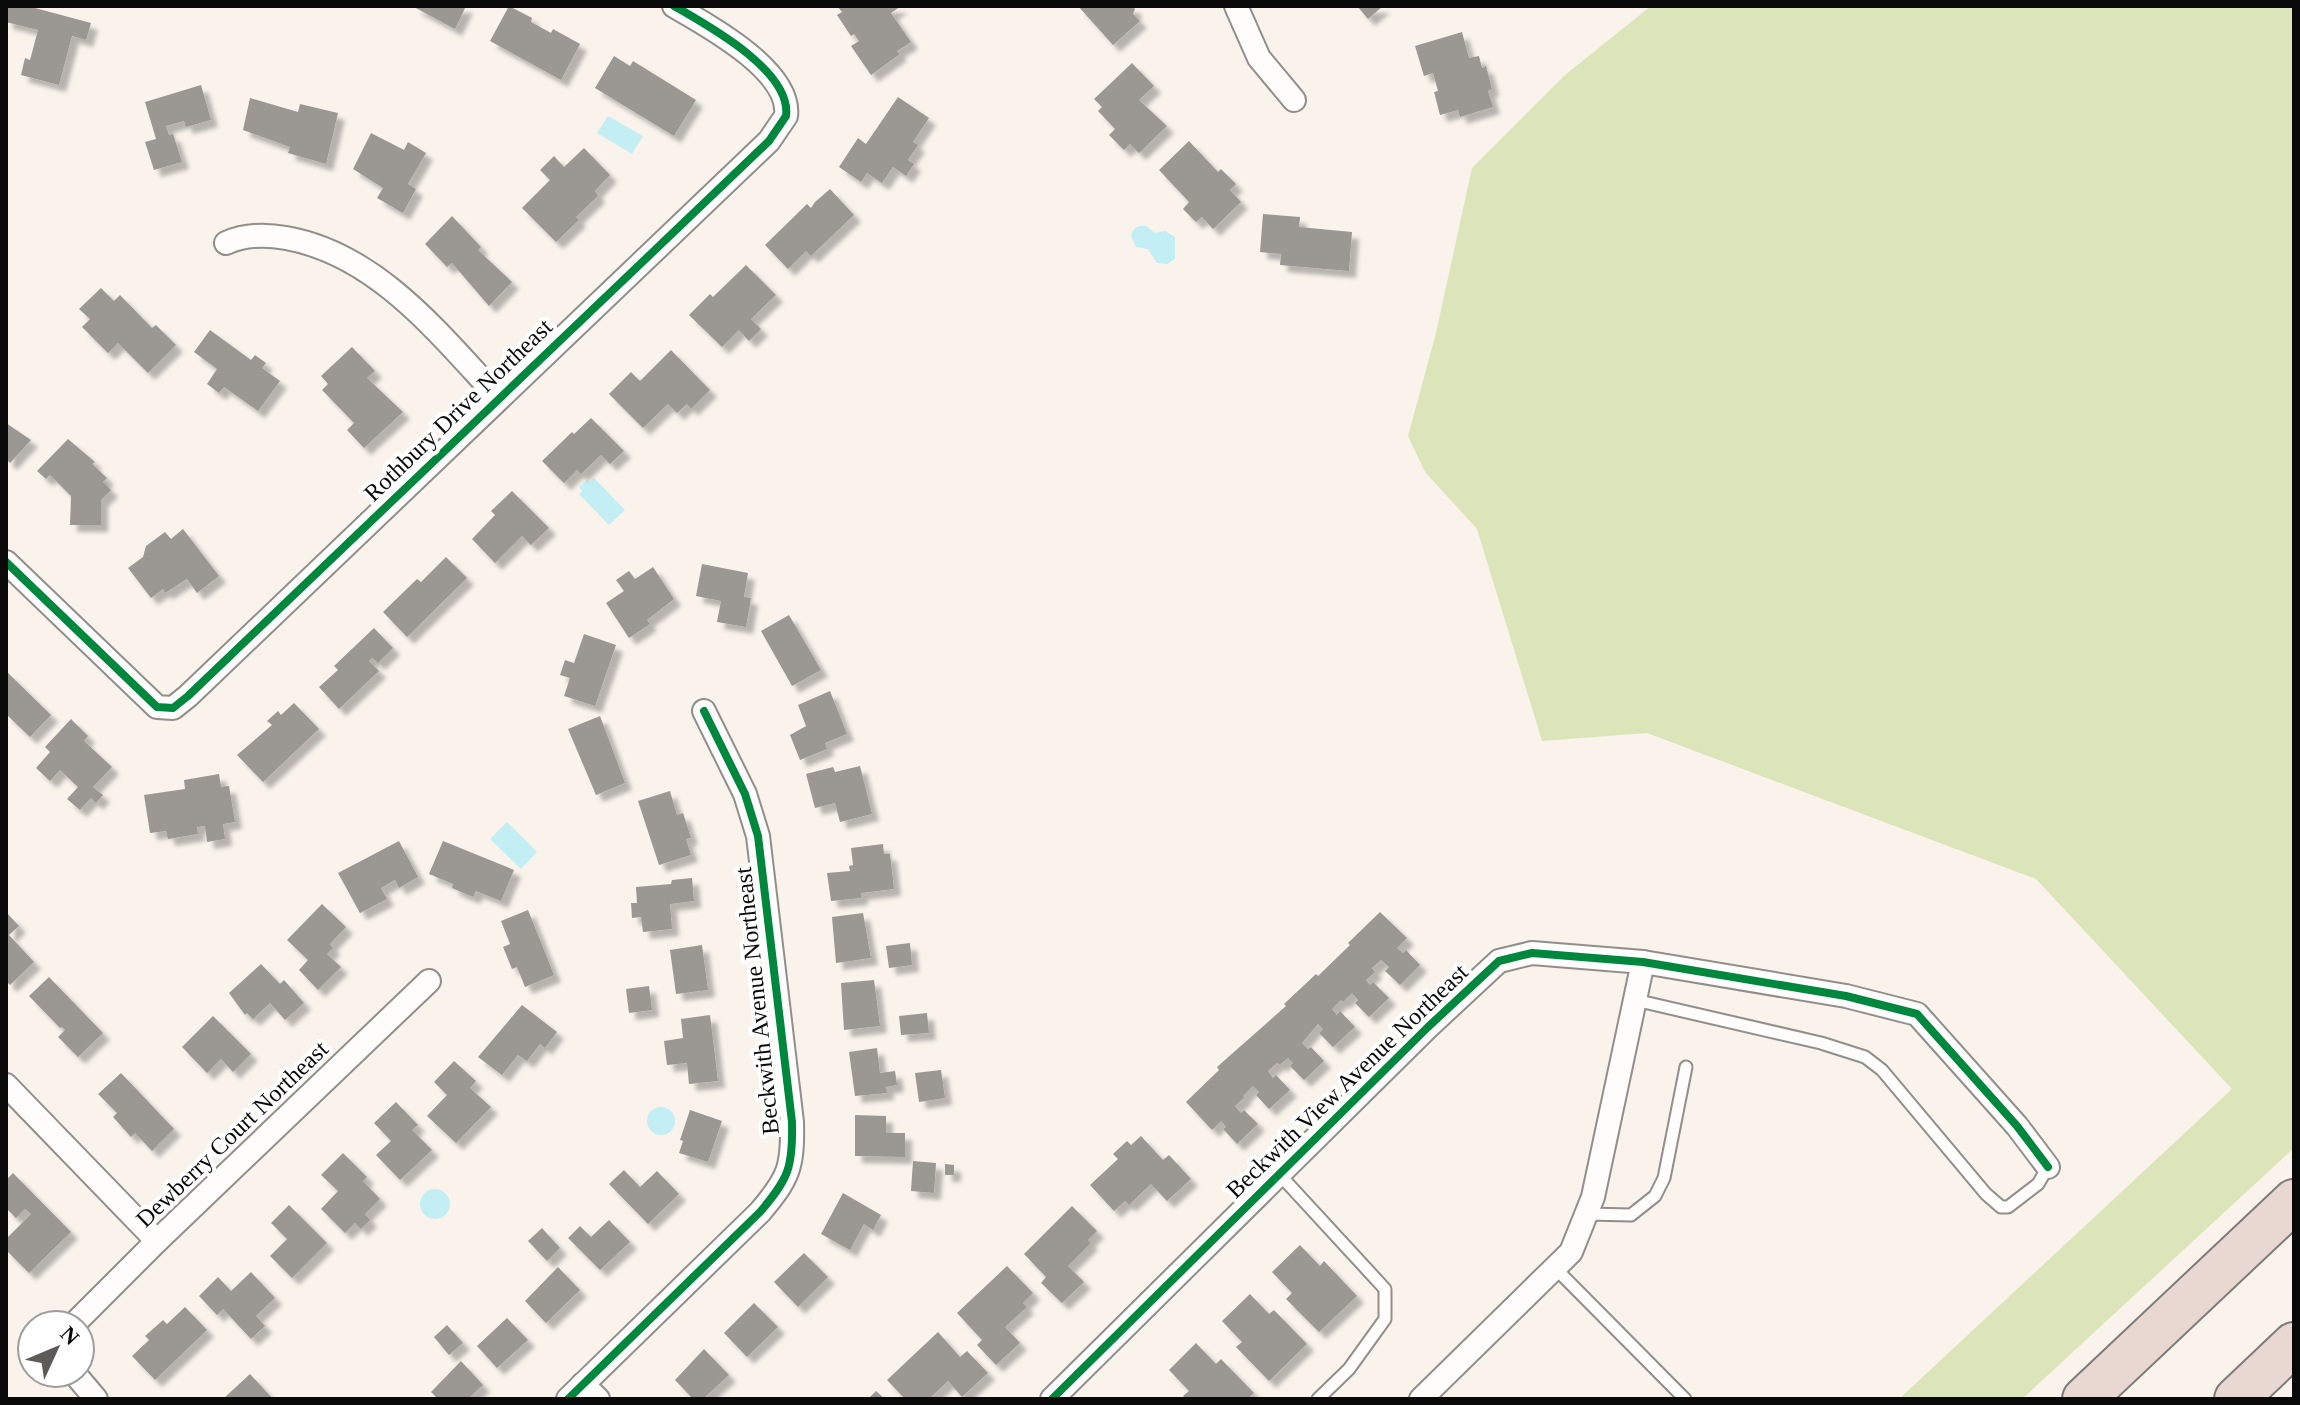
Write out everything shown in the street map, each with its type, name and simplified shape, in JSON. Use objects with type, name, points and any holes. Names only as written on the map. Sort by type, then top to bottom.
[{"type":"highway","points":[[2084,1399],[2294,1201]]},
{"type":"highway","points":[[2236,1399],[2294,1344]]},
{"type":"street","name":"Rothbury Drive Northeast","points":[[6,562],[157,707],[173,708],[188,696],[769,141],[787,112],[783,94],[772,78],[746,53],[674,6]]},
{"type":"street","points":[[1236,6],[1259,58],[1294,100]]},
{"type":"street","points":[[226,243],[265,234],[314,243],[363,268],[410,304],[499,398]]},
{"type":"street","name":"Beckwith Avenue Northeast","points":[[583,1394],[760,1212],[782,1184],[792,1162],[792,1122],[758,836],[745,794],[704,711]]},
{"type":"street","name":"Beckwith View Avenue Northeast","points":[[1052,1399],[1428,1027],[1499,961],[1532,953],[1643,962],[1846,996],[1917,1014],[2017,1126],[2048,1167]]},
{"type":"street","points":[[1421,1399],[1571,1252],[1593,1197],[1643,962]]},
{"type":"street","name":"Dewberry Court Northeast","points":[[89,1309],[429,981]]},
{"type":"street","points":[[6,1085],[157,1241]]},
{"type":"lane","points":[[1635,1000],[1821,1043],[1865,1057],[1882,1070],[1986,1194],[2001,1207],[2008,1207],[2038,1184],[2048,1167]]},
{"type":"lane","points":[[1586,1214],[1631,1215],[1655,1196],[1664,1178],[1686,1067]]},
{"type":"lane","points":[[1280,1175],[1385,1289],[1385,1319],[1349,1369],[1318,1399]]},
{"type":"lane","points":[[1555,1268],[1685,1399]]},
{"type":"green space","points":[[1651,6],[2294,6],[2294,1148],[2022,1399],[1899,1399],[2232,1089],[2036,879],[1647,733],[1542,741],[1477,529],[1425,472],[1408,436],[1436,333],[1472,168],[1565,75]]},
{"type":"water","points":[[608,116],[643,136],[632,154],[597,133]]},
{"type":"water","points":[[1140,226],[1146,226],[1155,233],[1165,231],[1175,237],[1175,259],[1167,264],[1157,263],[1148,249],[1136,247],[1131,235]]},
{"type":"water","points":[[594,478],[625,510],[609,525],[579,494],[582,491],[579,487]]},
{"type":"water","points":[[507,822],[537,852],[521,869],[490,839]]},
{"type":"water","points":[[661,1107],[671,1111],[675,1121],[671,1131],[661,1135],[651,1131],[647,1121],[651,1111]]},
{"type":"water","points":[[435,1189],[446,1193],[450,1204],[446,1215],[435,1219],[424,1215],[420,1204],[424,1193]]},
{"type":"building","points":[[6,6],[36,6],[91,23],[86,40],[72,36],[59,85],[21,75],[25,58],[30,60],[38,30],[6,22]]},
{"type":"building","points":[[412,6],[466,6],[455,29]]},
{"type":"building","points":[[509,6],[551,33],[553,29],[580,44],[561,80],[490,41]]},
{"type":"building","points":[[837,6],[901,6],[891,13],[911,42],[871,75],[851,46],[859,41],[854,34],[851,36],[837,15],[842,12]]},
{"type":"building","points":[[1078,6],[1132,6],[1135,9],[1133,14],[1140,21],[1113,45]]},
{"type":"building","points":[[1357,6],[1383,6],[1368,19]]},
{"type":"building","points":[[1462,32],[1469,58],[1479,56],[1482,68],[1486,66],[1493,107],[1460,117],[1458,110],[1440,115],[1433,73],[1424,76],[1415,46]]},
{"type":"building","points":[[614,56],[630,66],[633,61],[696,100],[674,136],[595,88]]},
{"type":"building","points":[[1132,63],[1154,86],[1139,100],[1167,126],[1139,153],[1130,144],[1124,150],[1109,135],[1115,129],[1098,111],[1102,107],[1094,99]]},
{"type":"building","points":[[201,85],[211,120],[186,127],[184,121],[166,126],[169,135],[173,134],[182,162],[154,170],[145,142],[156,139],[145,102]]},
{"type":"building","points":[[898,97],[929,118],[913,142],[918,145],[908,160],[914,164],[906,176],[893,167],[882,183],[867,173],[861,182],[839,167],[858,138],[866,144]]},
{"type":"building","points":[[250,98],[298,112],[300,104],[338,113],[326,164],[288,153],[290,147],[243,130]]},
{"type":"building","points":[[371,133],[404,150],[408,142],[426,153],[408,184],[416,189],[403,213],[377,198],[383,188],[353,169]]},
{"type":"building","points":[[1189,141],[1218,172],[1221,169],[1236,184],[1230,190],[1241,202],[1213,229],[1202,217],[1196,222],[1183,209],[1189,202],[1159,170]]},
{"type":"building","points":[[584,148],[610,175],[595,191],[598,196],[576,217],[579,220],[556,242],[522,208],[550,180],[540,170],[554,156],[564,167]]},
{"type":"building","points":[[830,189],[854,215],[811,256],[806,251],[788,269],[765,245],[807,204],[811,208]]},
{"type":"building","points":[[1263,214],[1300,217],[1299,227],[1352,232],[1349,271],[1280,265],[1281,254],[1260,252]]},
{"type":"building","points":[[452,216],[481,247],[478,250],[512,282],[489,306],[452,263],[447,267],[425,244]]},
{"type":"building","points":[[746,265],[776,295],[751,319],[761,329],[749,341],[739,330],[722,347],[689,315]]},
{"type":"building","points":[[101,288],[114,301],[120,295],[152,328],[156,325],[176,345],[148,373],[118,343],[108,353],[82,327],[90,319],[79,309]]},
{"type":"building","points":[[210,330],[251,360],[255,355],[266,363],[262,368],[280,381],[258,411],[224,387],[219,393],[207,384],[217,369],[194,352]]},
{"type":"building","points":[[352,347],[375,371],[367,378],[403,412],[364,448],[347,430],[354,423],[322,390],[328,384],[321,376]]},
{"type":"building","points":[[671,350],[710,390],[691,409],[687,404],[677,413],[668,404],[643,428],[609,394],[631,372],[640,381]]},
{"type":"building","points":[[591,418],[624,451],[610,464],[601,455],[581,474],[577,470],[564,483],[542,461]]},
{"type":"building","points":[[6,423],[31,440],[10,463],[6,459]]},
{"type":"building","points":[[68,439],[95,462],[92,464],[107,478],[103,482],[111,490],[101,500],[101,525],[70,525],[71,496],[50,475],[46,479],[37,471]]},
{"type":"building","points":[[512,491],[549,528],[531,545],[522,536],[495,563],[472,539],[495,515],[491,511]]},
{"type":"building","points":[[183,529],[219,576],[197,593],[187,579],[151,598],[128,568],[143,557],[146,546],[165,532],[171,539]]},
{"type":"building","points":[[446,557],[467,578],[407,637],[383,612],[417,579],[421,582]]},
{"type":"building","points":[[702,564],[748,573],[744,597],[751,598],[746,627],[717,622],[721,601],[696,596]]},
{"type":"building","points":[[653,567],[674,599],[647,620],[650,624],[629,638],[606,603],[624,591],[616,580],[629,571],[635,579]]},
{"type":"building","points":[[789,615],[821,670],[792,686],[761,631]]},
{"type":"building","points":[[374,628],[393,648],[378,663],[372,658],[369,661],[379,671],[339,709],[319,687],[338,670],[334,666]]},
{"type":"building","points":[[584,634],[616,645],[595,706],[564,696],[570,678],[560,675],[565,660],[574,663]]},
{"type":"building","points":[[6,671],[51,715],[30,737],[6,714]]},
{"type":"building","points":[[830,691],[847,734],[825,743],[827,749],[800,760],[790,735],[806,726],[798,705]]},
{"type":"building","points":[[294,703],[319,729],[263,782],[237,755],[272,725],[267,721],[278,711],[281,715]]},
{"type":"building","points":[[600,716],[625,783],[596,795],[568,729]]},
{"type":"building","points":[[71,719],[88,736],[84,741],[112,767],[93,787],[103,795],[96,803],[91,798],[80,810],[67,799],[78,787],[60,770],[50,781],[36,768],[50,752],[45,747]]},
{"type":"building","points":[[860,766],[872,814],[840,822],[835,803],[815,808],[806,774],[833,767],[835,772]]},
{"type":"building","points":[[219,774],[221,787],[229,786],[235,822],[223,824],[225,839],[207,842],[205,826],[197,827],[198,834],[168,839],[166,831],[150,833],[144,795],[185,789],[184,780]]},
{"type":"building","points":[[670,791],[677,815],[683,813],[691,838],[686,839],[691,855],[659,865],[638,801]]},
{"type":"building","points":[[399,841],[418,877],[399,888],[395,880],[381,888],[387,899],[360,913],[338,873]]},
{"type":"building","points":[[443,841],[514,870],[501,901],[476,891],[473,897],[429,874]]},
{"type":"building","points":[[883,844],[884,854],[890,854],[894,889],[861,893],[861,898],[831,901],[827,873],[850,871],[849,866],[853,865],[851,848]]},
{"type":"building","points":[[692,878],[694,901],[670,904],[672,929],[643,932],[641,917],[632,918],[631,903],[637,903],[636,887],[671,884],[672,880]]},
{"type":"building","points":[[322,904],[346,927],[330,944],[333,948],[327,954],[341,967],[318,990],[299,970],[308,960],[287,940]]},
{"type":"building","points":[[528,910],[554,975],[525,987],[517,967],[512,969],[503,947],[510,944],[501,921]]},
{"type":"building","points":[[1380,912],[1407,938],[1397,948],[1403,953],[1406,950],[1420,965],[1400,985],[1385,971],[1389,967],[1381,960],[1366,980],[1370,985],[1373,982],[1389,998],[1369,1017],[1355,1003],[1358,1000],[1352,993],[1343,1002],[1341,1000],[1332,1009],[1337,1015],[1340,1011],[1355,1027],[1333,1047],[1319,1033],[1323,1029],[1318,1024],[1302,1043],[1308,1049],[1311,1047],[1324,1061],[1304,1080],[1290,1066],[1293,1063],[1288,1058],[1268,1071],[1290,1090],[1269,1109],[1256,1095],[1259,1092],[1253,1086],[1243,1096],[1235,1106],[1258,1124],[1237,1144],[1223,1129],[1226,1127],[1221,1121],[1212,1130],[1186,1102],[1219,1070],[1217,1067],[1286,1006],[1284,1004],[1316,974],[1318,976]]},
{"type":"building","points":[[863,913],[871,958],[836,963],[832,917]]},
{"type":"building","points":[[8,914],[19,926],[9,935],[34,962],[10,985],[6,981]]},
{"type":"building","points":[[910,943],[912,965],[889,968],[886,946]]},
{"type":"building","points":[[702,945],[708,990],[676,994],[670,950]]},
{"type":"building","points":[[261,964],[280,984],[284,980],[304,1003],[285,1020],[270,1003],[253,1019],[247,1013],[245,1015],[229,993]]},
{"type":"building","points":[[49,977],[103,1033],[78,1057],[58,1037],[65,1030],[29,996]]},
{"type":"building","points":[[874,980],[880,1026],[844,1030],[841,983]]},
{"type":"building","points":[[649,986],[652,1010],[629,1013],[626,989]]},
{"type":"building","points":[[522,1005],[557,1032],[545,1048],[540,1044],[527,1061],[518,1055],[502,1075],[478,1057]]},
{"type":"building","points":[[927,1013],[929,1033],[901,1035],[899,1016]]},
{"type":"building","points":[[710,1015],[718,1081],[689,1084],[687,1063],[667,1065],[664,1041],[683,1038],[681,1019]]},
{"type":"building","points":[[213,1016],[251,1054],[233,1072],[221,1059],[207,1073],[182,1047]]},
{"type":"building","points":[[877,1048],[880,1073],[895,1071],[897,1085],[886,1087],[887,1093],[855,1096],[849,1052]]},
{"type":"building","points":[[454,1061],[476,1081],[470,1088],[491,1107],[456,1143],[427,1116],[447,1095],[434,1082]]},
{"type":"building","points":[[941,1070],[945,1098],[919,1102],[915,1073]]},
{"type":"building","points":[[121,1073],[174,1129],[152,1151],[135,1133],[131,1137],[113,1117],[117,1113],[98,1094]]},
{"type":"building","points":[[396,1102],[418,1125],[412,1130],[432,1150],[400,1180],[376,1155],[391,1141],[374,1123]]},
{"type":"building","points":[[690,1110],[722,1121],[708,1162],[679,1153]]},
{"type":"building","points":[[855,1115],[886,1116],[886,1133],[905,1133],[905,1157],[855,1156]]},
{"type":"building","points":[[1141,1136],[1163,1160],[1169,1155],[1191,1179],[1167,1201],[1151,1184],[1129,1205],[1125,1201],[1114,1211],[1090,1185],[1118,1159],[1113,1154],[1127,1141],[1131,1145]]},
{"type":"building","points":[[343,1153],[367,1177],[363,1181],[380,1199],[365,1214],[370,1220],[361,1229],[355,1223],[345,1233],[321,1209],[338,1191],[321,1175]]},
{"type":"building","points":[[913,1161],[936,1163],[934,1193],[911,1191]]},
{"type":"building","points":[[945,1164],[954,1165],[954,1175],[945,1175]]},
{"type":"building","points":[[624,1170],[640,1187],[657,1171],[679,1194],[648,1224],[609,1184]]},
{"type":"building","points":[[13,1173],[71,1232],[29,1273],[6,1250],[6,1239],[31,1214],[25,1209],[16,1218],[6,1208],[6,1180]]},
{"type":"building","points":[[843,1193],[881,1215],[873,1230],[864,1224],[850,1250],[821,1234]]},
{"type":"building","points":[[289,1205],[327,1243],[292,1278],[270,1256],[287,1239],[271,1223]]},
{"type":"building","points":[[1072,1206],[1097,1231],[1088,1240],[1091,1243],[1068,1266],[1084,1282],[1062,1303],[1041,1283],[1046,1277],[1024,1254]]},
{"type":"building","points":[[609,1220],[630,1242],[600,1270],[568,1238],[580,1226],[591,1237]]},
{"type":"building","points":[[542,1228],[560,1248],[547,1261],[528,1241]]},
{"type":"building","points":[[1300,1245],[1320,1266],[1324,1261],[1357,1296],[1319,1332],[1286,1299],[1292,1293],[1272,1272]]},
{"type":"building","points":[[804,1253],[828,1277],[798,1307],[774,1282]]},
{"type":"building","points":[[1007,1266],[1033,1293],[1023,1303],[1027,1307],[1005,1327],[1020,1343],[996,1365],[977,1345],[982,1340],[957,1313]]},
{"type":"building","points":[[558,1267],[580,1290],[546,1323],[525,1301]]},
{"type":"building","points":[[251,1272],[275,1298],[256,1316],[265,1326],[251,1339],[223,1309],[217,1315],[199,1296],[218,1277],[231,1291]]},
{"type":"building","points":[[1250,1294],[1269,1314],[1274,1310],[1307,1344],[1269,1381],[1236,1347],[1242,1342],[1222,1321]]},
{"type":"building","points":[[754,1303],[778,1327],[747,1357],[724,1333]]},
{"type":"building","points":[[185,1307],[207,1330],[155,1380],[132,1356],[149,1340],[145,1336],[163,1320],[167,1324]]},
{"type":"building","points":[[507,1318],[528,1340],[497,1368],[477,1346]]},
{"type":"building","points":[[447,1325],[463,1343],[449,1355],[434,1337]]},
{"type":"building","points":[[938,1332],[960,1357],[967,1351],[988,1373],[962,1397],[948,1381],[929,1399],[905,1399],[887,1380]]},
{"type":"building","points":[[1196,1343],[1216,1364],[1221,1359],[1254,1393],[1247,1399],[1186,1399],[1183,1396],[1189,1391],[1169,1370]]},
{"type":"building","points":[[704,1349],[729,1375],[703,1399],[693,1399],[675,1380]]},
{"type":"building","points":[[461,1361],[483,1385],[468,1399],[438,1399],[431,1392]]},
{"type":"building","points":[[250,1374],[273,1399],[223,1399]]},
{"type":"building","points":[[876,1391],[885,1399],[868,1399]]},
{"type":"cycle path","points":[[6,562],[157,707],[173,708],[188,696],[769,141],[786,116],[784,99],[776,82],[745,51],[674,6]]},
{"type":"cycle path","points":[[568,1399],[760,1212],[783,1180],[790,1161],[792,1122],[758,836],[745,794],[704,711]]},
{"type":"cycle path","points":[[1052,1399],[1428,1027],[1499,961],[1532,953],[1643,962],[1846,996],[1917,1014],[2017,1126],[2048,1167]]}]
